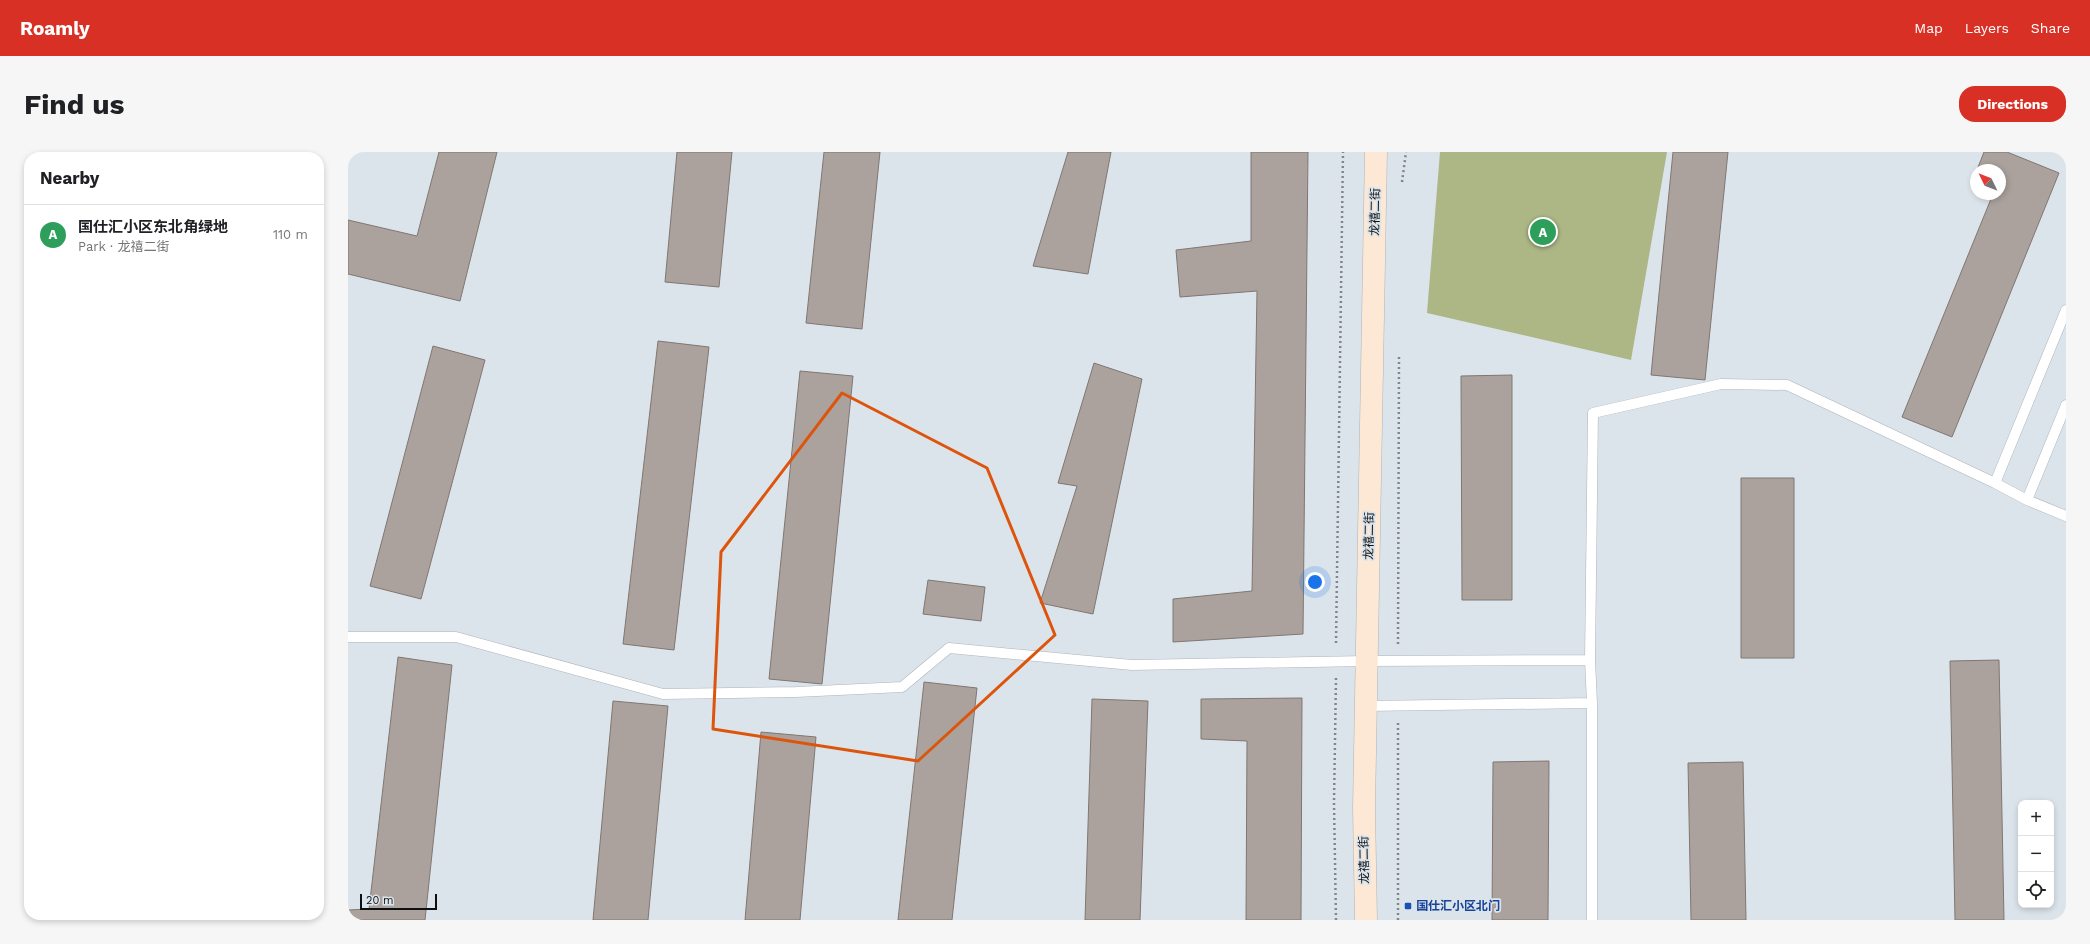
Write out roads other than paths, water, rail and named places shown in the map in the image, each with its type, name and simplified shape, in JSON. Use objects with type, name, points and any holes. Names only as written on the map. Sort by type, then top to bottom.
[{"type":"street","name":"龙禧二街","points":[[1366,920],[1364,808],[1365,706],[1376,152]]},
{"type":"lane","points":[[1996,483],[2066,310]]},
{"type":"lane","points":[[1592,920],[1592,702],[1590,660],[1592,413],[1721,384],[1787,385],[1996,483],[2027,500],[2066,516]]},
{"type":"lane","points":[[2027,500],[2066,404]]},
{"type":"lane","points":[[348,637],[456,637],[663,694],[796,692],[902,687],[948,648],[1132,665],[1336,661],[1590,660]]},
{"type":"lane","points":[[1365,706],[1592,702]]},
{"type":"place","name":"国仕汇小区东北角绿地","points":[[1543,232]]},
{"type":"place","name":"国仕汇小区北门","points":[[1408,906]]}]
